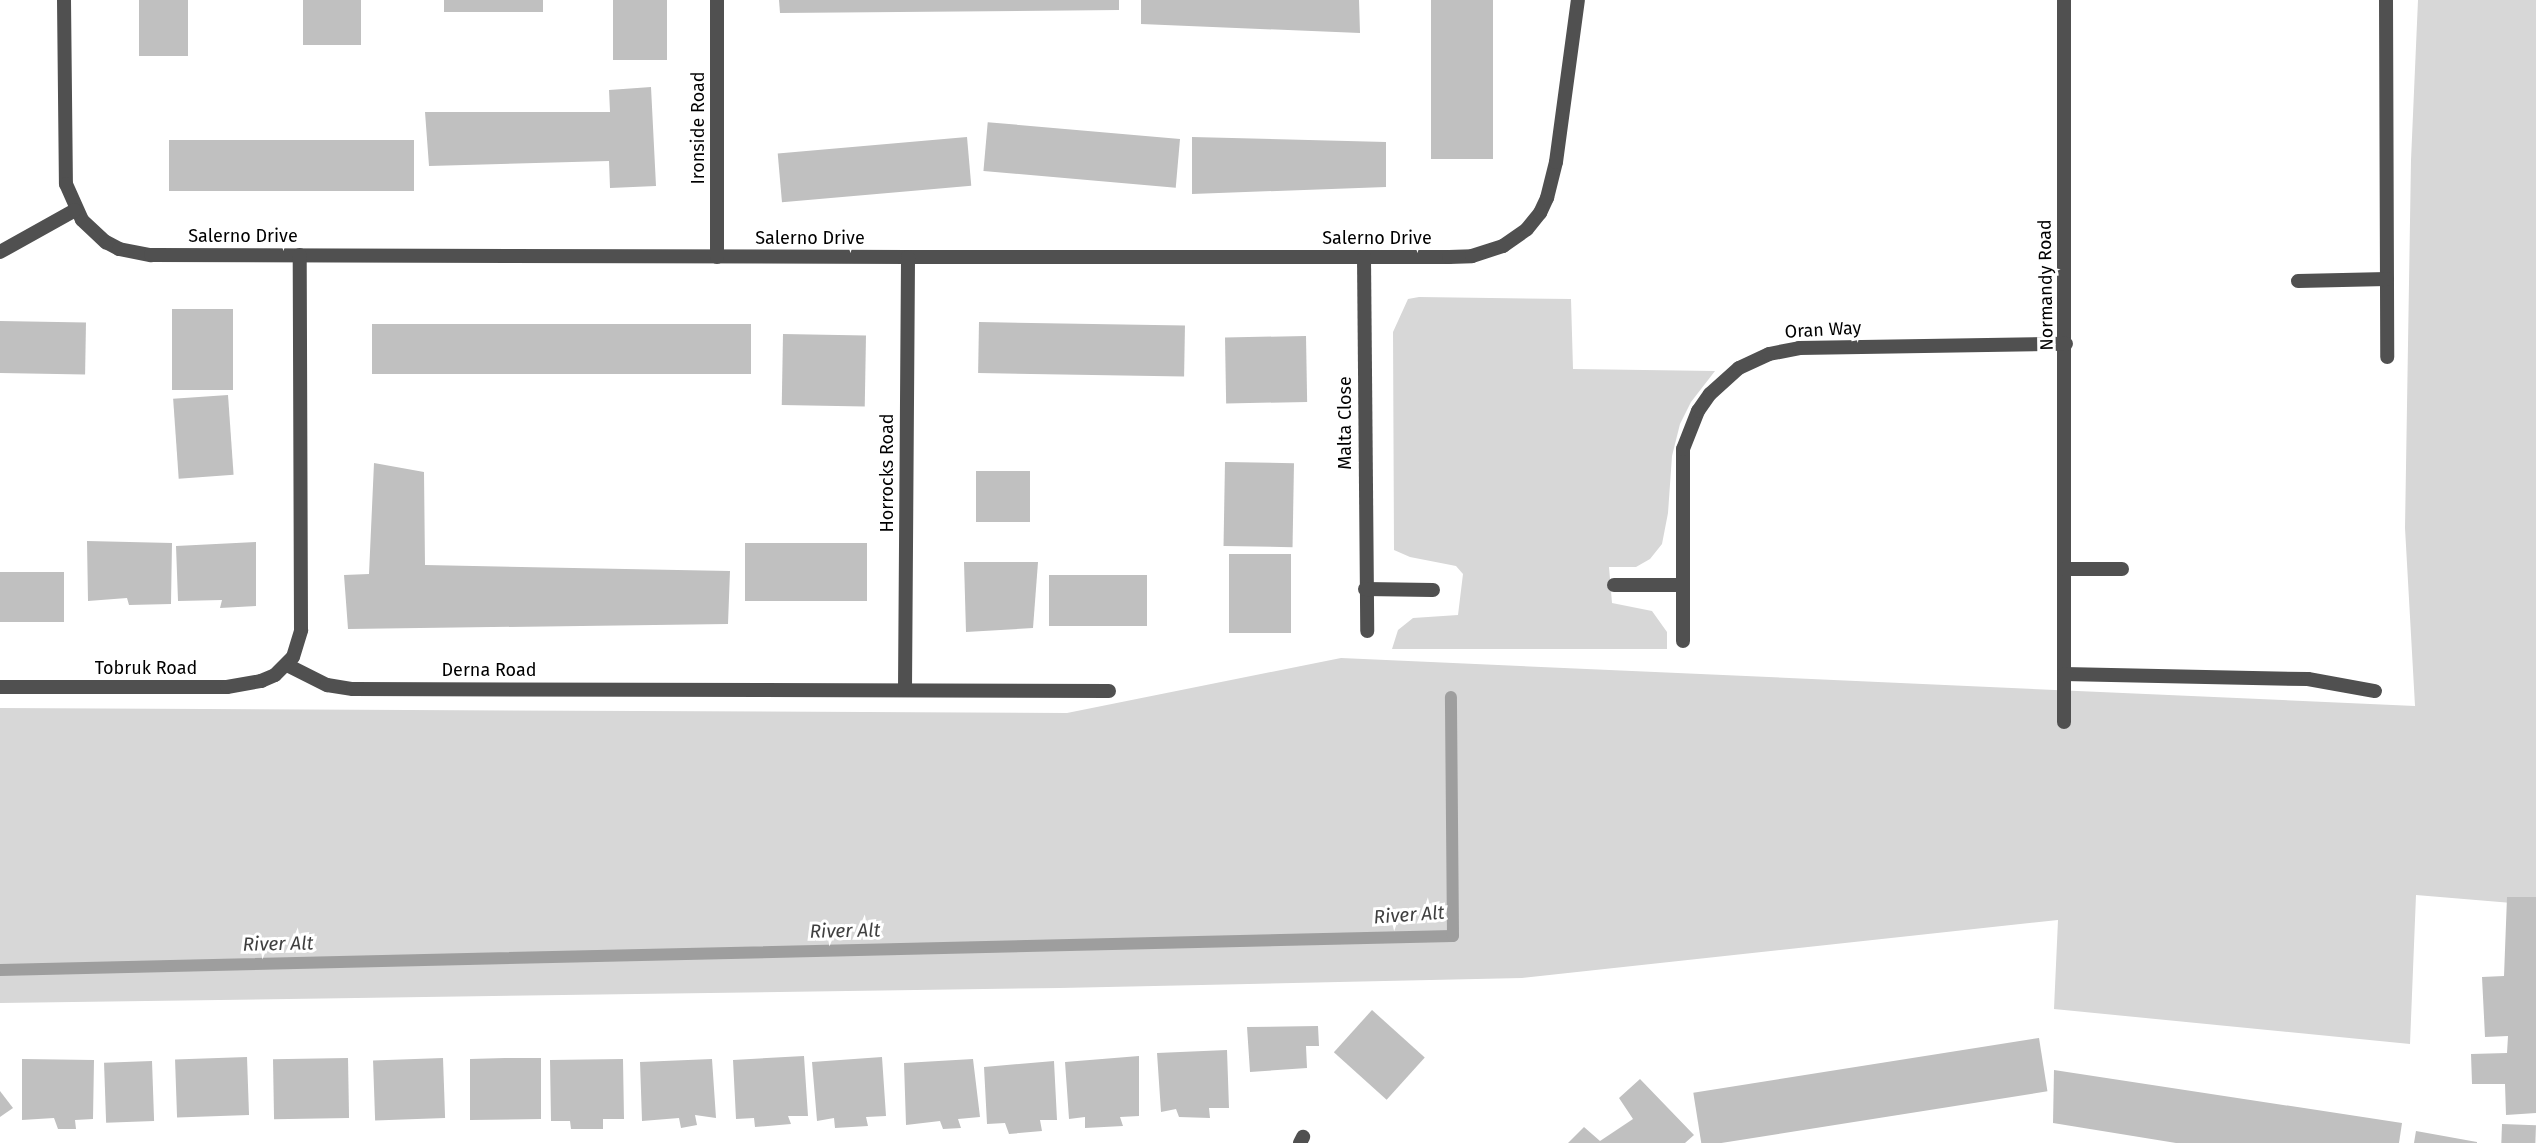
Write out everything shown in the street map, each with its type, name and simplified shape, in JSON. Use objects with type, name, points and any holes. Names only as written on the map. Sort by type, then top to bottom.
[{"type":"street","name":"Salerno Drive","points":[[64,0],[64,171],[75,210],[106,242],[134,253],[717,257],[1450,257],[1489,252],[1515,239],[1540,213],[1548,198],[1556,162],[1578,0]]},
{"type":"street","name":"Ironside Road","points":[[717,0],[717,257]]},
{"type":"street","name":"Normandy Road","points":[[2064,0],[2064,722]]},
{"type":"street","points":[[2386,0],[2387,358]]},
{"type":"street","points":[[0,252],[75,210]]},
{"type":"street","points":[[287,665],[298,648],[301,630],[300,255]]},
{"type":"street","name":"Horrocks Road","points":[[905,689],[908,257]]},
{"type":"street","name":"Malta Close","points":[[1364,257],[1367,631]]},
{"type":"street","points":[[2298,281],[2386,279]]},
{"type":"street","name":"Oran Way","points":[[1683,641],[1683,449],[1698,411],[1710,394],[1740,368],[1769,354],[1799,348],[2066,344]]},
{"type":"street","points":[[2065,569],[2122,569]]},
{"type":"street","points":[[1614,584],[1684,585]]},
{"type":"street","points":[[1365,589],[1433,590]]},
{"type":"street","name":"Tobruk Road","points":[[0,687],[227,687],[261,681],[287,665]]},
{"type":"street","name":"Derna Road","points":[[287,665],[327,685],[353,689],[1109,691]]},
{"type":"street","points":[[2064,674],[2308,679],[2375,691]]},
{"type":"shaded area","points":[[2418,0],[2536,0],[2536,905],[2416,895],[2410,1044],[2054,1009],[2058,920],[1522,978],[1060,988],[0,1003],[0,708],[1067,713],[1341,658],[2415,706],[2405,528],[2411,160]]},
{"type":"shaded area","points":[[1408,299],[1571,299],[1573,369],[1715,371],[1691,402],[1680,424],[1672,456],[1668,513],[1662,544],[1650,559],[1636,567],[1609,567],[1612,603],[1652,611],[1667,632],[1667,649],[1392,649],[1398,630],[1413,618],[1458,615],[1463,574],[1456,566],[1410,557],[1394,550],[1393,332]]},
{"type":"building","points":[[139,0],[188,0],[188,56],[139,56]]},
{"type":"building","points":[[303,0],[361,0],[361,45],[303,45]]},
{"type":"building","points":[[444,0],[543,0],[543,12],[444,12]]},
{"type":"building","points":[[613,0],[667,0],[667,60],[613,60]]},
{"type":"building","points":[[779,0],[1119,0],[1119,10],[780,13]]},
{"type":"building","points":[[1141,0],[1359,0],[1360,33],[1141,24]]},
{"type":"building","points":[[1431,0],[1493,0],[1493,159],[1431,159]]},
{"type":"building","points":[[651,87],[656,186],[610,188],[609,161],[429,166],[425,112],[610,112],[609,90]]},
{"type":"building","points":[[988,122],[1180,139],[1176,188],[983,171]]},
{"type":"building","points":[[967,137],[971,186],[782,202],[778,154]]},
{"type":"building","points":[[1192,137],[1386,142],[1386,187],[1192,194]]},
{"type":"building","points":[[169,140],[414,140],[414,191],[169,191]]},
{"type":"building","points":[[172,309],[233,309],[233,390],[172,390]]},
{"type":"building","points":[[0,321],[86,323],[85,374],[0,373]]},
{"type":"building","points":[[979,322],[1185,326],[1184,377],[978,373]]},
{"type":"building","points":[[372,324],[751,324],[751,374],[372,374]]},
{"type":"building","points":[[783,334],[866,335],[865,406],[782,405]]},
{"type":"building","points":[[1306,336],[1307,402],[1226,403],[1225,337]]},
{"type":"building","points":[[228,395],[234,475],[179,479],[173,399]]},
{"type":"building","points":[[1225,462],[1294,463],[1293,547],[1224,546]]},
{"type":"building","points":[[374,463],[424,472],[425,565],[730,571],[728,624],[348,629],[344,575],[369,574]]},
{"type":"building","points":[[976,471],[1030,471],[1030,522],[976,522]]},
{"type":"building","points":[[87,541],[172,543],[171,604],[129,605],[127,598],[88,601]]},
{"type":"building","points":[[256,542],[256,606],[220,608],[222,600],[178,601],[176,546]]},
{"type":"building","points":[[745,543],[867,543],[867,601],[745,601]]},
{"type":"building","points":[[1229,554],[1291,554],[1291,633],[1229,633]]},
{"type":"building","points":[[964,562],[1038,562],[1033,628],[966,632]]},
{"type":"building","points":[[0,572],[64,572],[64,622],[0,622]]},
{"type":"building","points":[[1049,575],[1147,575],[1147,626],[1049,626]]},
{"type":"building","points":[[2507,897],[2536,897],[2536,1113],[2506,1115],[2505,1084],[2472,1084],[2471,1054],[2507,1053],[2508,1036],[2485,1037],[2482,977],[2504,976]]},
{"type":"building","points":[[1372,1010],[1425,1058],[1387,1100],[1334,1052]]},
{"type":"building","points":[[1318,1026],[1319,1046],[1306,1046],[1307,1068],[1250,1072],[1247,1027]]},
{"type":"building","points":[[2039,1038],[2047,1091],[1721,1143],[1701,1143],[1693,1093]]},
{"type":"building","points":[[1227,1050],[1229,1108],[1209,1108],[1210,1118],[1179,1117],[1176,1109],[1161,1112],[1157,1053]]},
{"type":"building","points":[[804,1056],[808,1116],[788,1116],[791,1124],[755,1127],[754,1118],[736,1119],[733,1060]]},
{"type":"building","points":[[1139,1056],[1139,1116],[1120,1117],[1123,1126],[1085,1128],[1085,1117],[1069,1119],[1065,1062]]},
{"type":"building","points":[[247,1057],[249,1115],[177,1117],[175,1060]]},
{"type":"building","points":[[882,1057],[886,1116],[866,1117],[868,1126],[835,1128],[834,1118],[817,1121],[812,1062]]},
{"type":"building","points":[[348,1058],[349,1118],[274,1119],[273,1059]]},
{"type":"building","points":[[443,1058],[445,1118],[375,1120],[373,1060]]},
{"type":"building","points":[[541,1058],[541,1119],[470,1120],[470,1059]]},
{"type":"building","points":[[22,1059],[94,1060],[93,1119],[75,1120],[76,1129],[58,1129],[54,1118],[22,1120]]},
{"type":"building","points":[[623,1059],[624,1119],[603,1119],[603,1129],[571,1129],[570,1121],[551,1121],[550,1060]]},
{"type":"building","points":[[712,1059],[716,1118],[695,1115],[697,1125],[681,1128],[679,1118],[642,1121],[640,1062]]},
{"type":"building","points":[[973,1059],[980,1117],[958,1119],[961,1128],[943,1129],[940,1121],[906,1125],[904,1063]]},
{"type":"building","points":[[152,1061],[154,1121],[106,1123],[104,1063]]},
{"type":"building","points":[[1054,1061],[1057,1120],[1040,1120],[1042,1131],[1009,1134],[1005,1123],[987,1124],[984,1067]]},
{"type":"building","points":[[2054,1070],[2402,1123],[2399,1143],[2176,1143],[2053,1123]]},
{"type":"building","points":[[1640,1079],[1694,1135],[1685,1143],[1568,1143],[1584,1127],[1600,1141],[1633,1119],[1619,1098]]},
{"type":"building","points":[[0,1091],[13,1108],[0,1117]]},
{"type":"building","points":[[2502,1124],[2536,1125],[2535,1143],[2501,1143]]},
{"type":"building","points":[[2416,1131],[2477,1142],[2477,1143],[2414,1143]]},
{"type":"waterway","name":"River Alt","points":[[0,970],[1453,936],[1451,697]]}]
